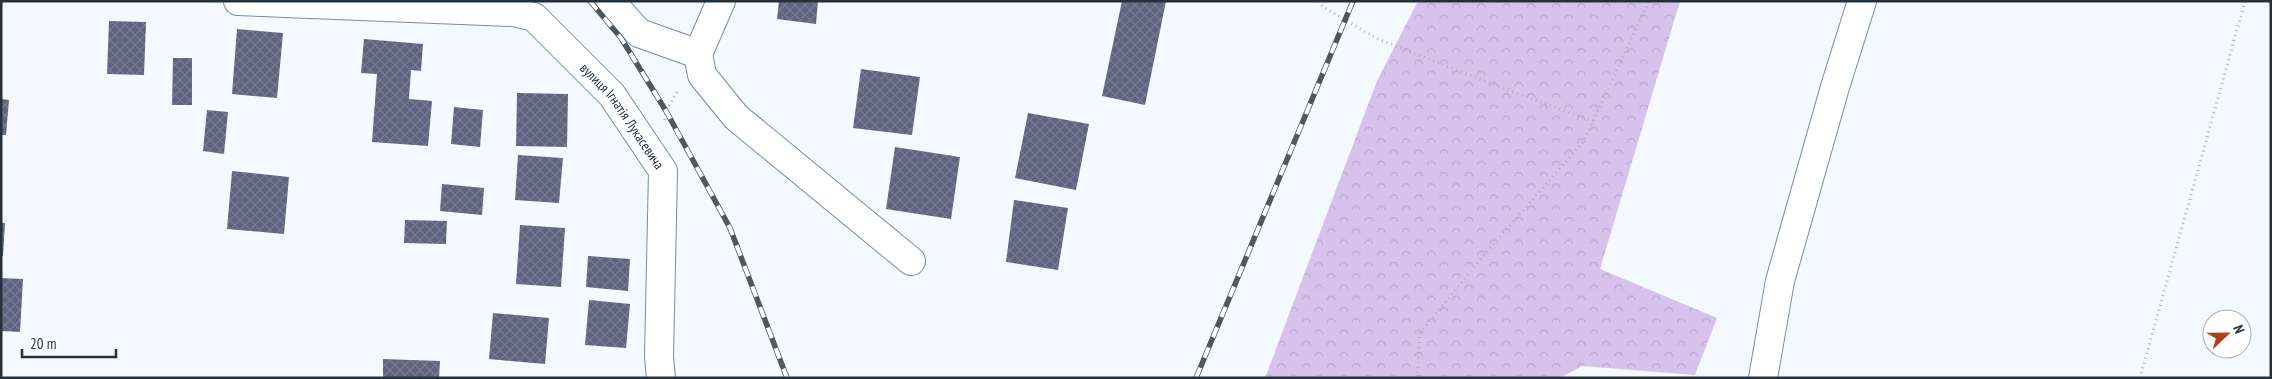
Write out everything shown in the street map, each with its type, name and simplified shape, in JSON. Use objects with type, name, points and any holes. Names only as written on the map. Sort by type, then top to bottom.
[{"type":"street","name":"вулиця Ігнатія Лукасевича","points":[[238,1],[513,12],[534,17],[612,95],[663,171],[659,357],[661,378]]},
{"type":"street","points":[[610,1],[639,33],[700,65],[736,117],[911,261]]},
{"type":"street","points":[[700,65],[720,1]]},
{"type":"street","points":[[1763,378],[1780,281],[1835,87],[1862,1]]},
{"type":"path","points":[[1319,1],[1323,8],[1380,40],[1593,121]]},
{"type":"path","points":[[1417,378],[1420,333],[1484,255],[1584,141],[1649,1]]},
{"type":"path","points":[[2140,378],[2245,1]]},
{"type":"path","points":[[663,171],[666,111],[678,90],[700,65]]},
{"type":"green space","points":[[1418,1],[1680,1],[1600,269],[1717,318],[1695,375],[1582,366],[1560,378],[1265,378],[1377,81]]},
{"type":"building","points":[[779,1],[818,1],[816,24],[777,19]]},
{"type":"building","points":[[1122,1],[1166,1],[1145,105],[1102,96]]},
{"type":"building","points":[[109,21],[146,22],[144,75],[107,74]]},
{"type":"building","points":[[237,29],[283,33],[277,98],[232,94]]},
{"type":"building","points":[[364,39],[423,44],[421,71],[411,70],[409,99],[432,101],[428,146],[372,142],[377,74],[361,73]]},
{"type":"building","points":[[173,58],[192,58],[192,105],[172,105]]},
{"type":"building","points":[[861,69],[920,77],[912,135],[853,128]]},
{"type":"building","points":[[517,93],[568,94],[567,147],[516,146]]},
{"type":"building","points":[[1,99],[9,100],[6,135],[1,135]]},
{"type":"building","points":[[454,107],[483,110],[480,147],[451,144]]},
{"type":"building","points":[[207,110],[228,112],[224,154],[203,151]]},
{"type":"building","points":[[1028,113],[1089,124],[1076,190],[1015,178]]},
{"type":"building","points":[[895,147],[960,157],[951,219],[886,209]]},
{"type":"building","points":[[518,155],[563,158],[559,203],[515,200]]},
{"type":"building","points":[[232,171],[289,177],[284,234],[227,229]]},
{"type":"building","points":[[442,184],[484,188],[482,215],[440,211]]},
{"type":"building","points":[[1014,200],[1068,208],[1058,270],[1006,262]]},
{"type":"building","points":[[405,220],[447,221],[446,244],[404,243]]},
{"type":"building","points":[[1,223],[5,223],[3,256],[1,256]]},
{"type":"building","points":[[520,225],[565,228],[561,287],[516,284]]},
{"type":"building","points":[[588,256],[630,259],[628,291],[586,287]]},
{"type":"building","points":[[1,278],[23,279],[20,332],[1,331]]},
{"type":"building","points":[[589,300],[630,304],[626,348],[585,345]]},
{"type":"building","points":[[493,313],[549,318],[545,364],[489,359]]},
{"type":"building","points":[[383,359],[440,361],[439,378],[383,378]]},
{"type":"railway","points":[[590,1],[621,38],[666,111],[730,228],[787,378]]},
{"type":"railway","points":[[1196,378],[1353,1]]}]
